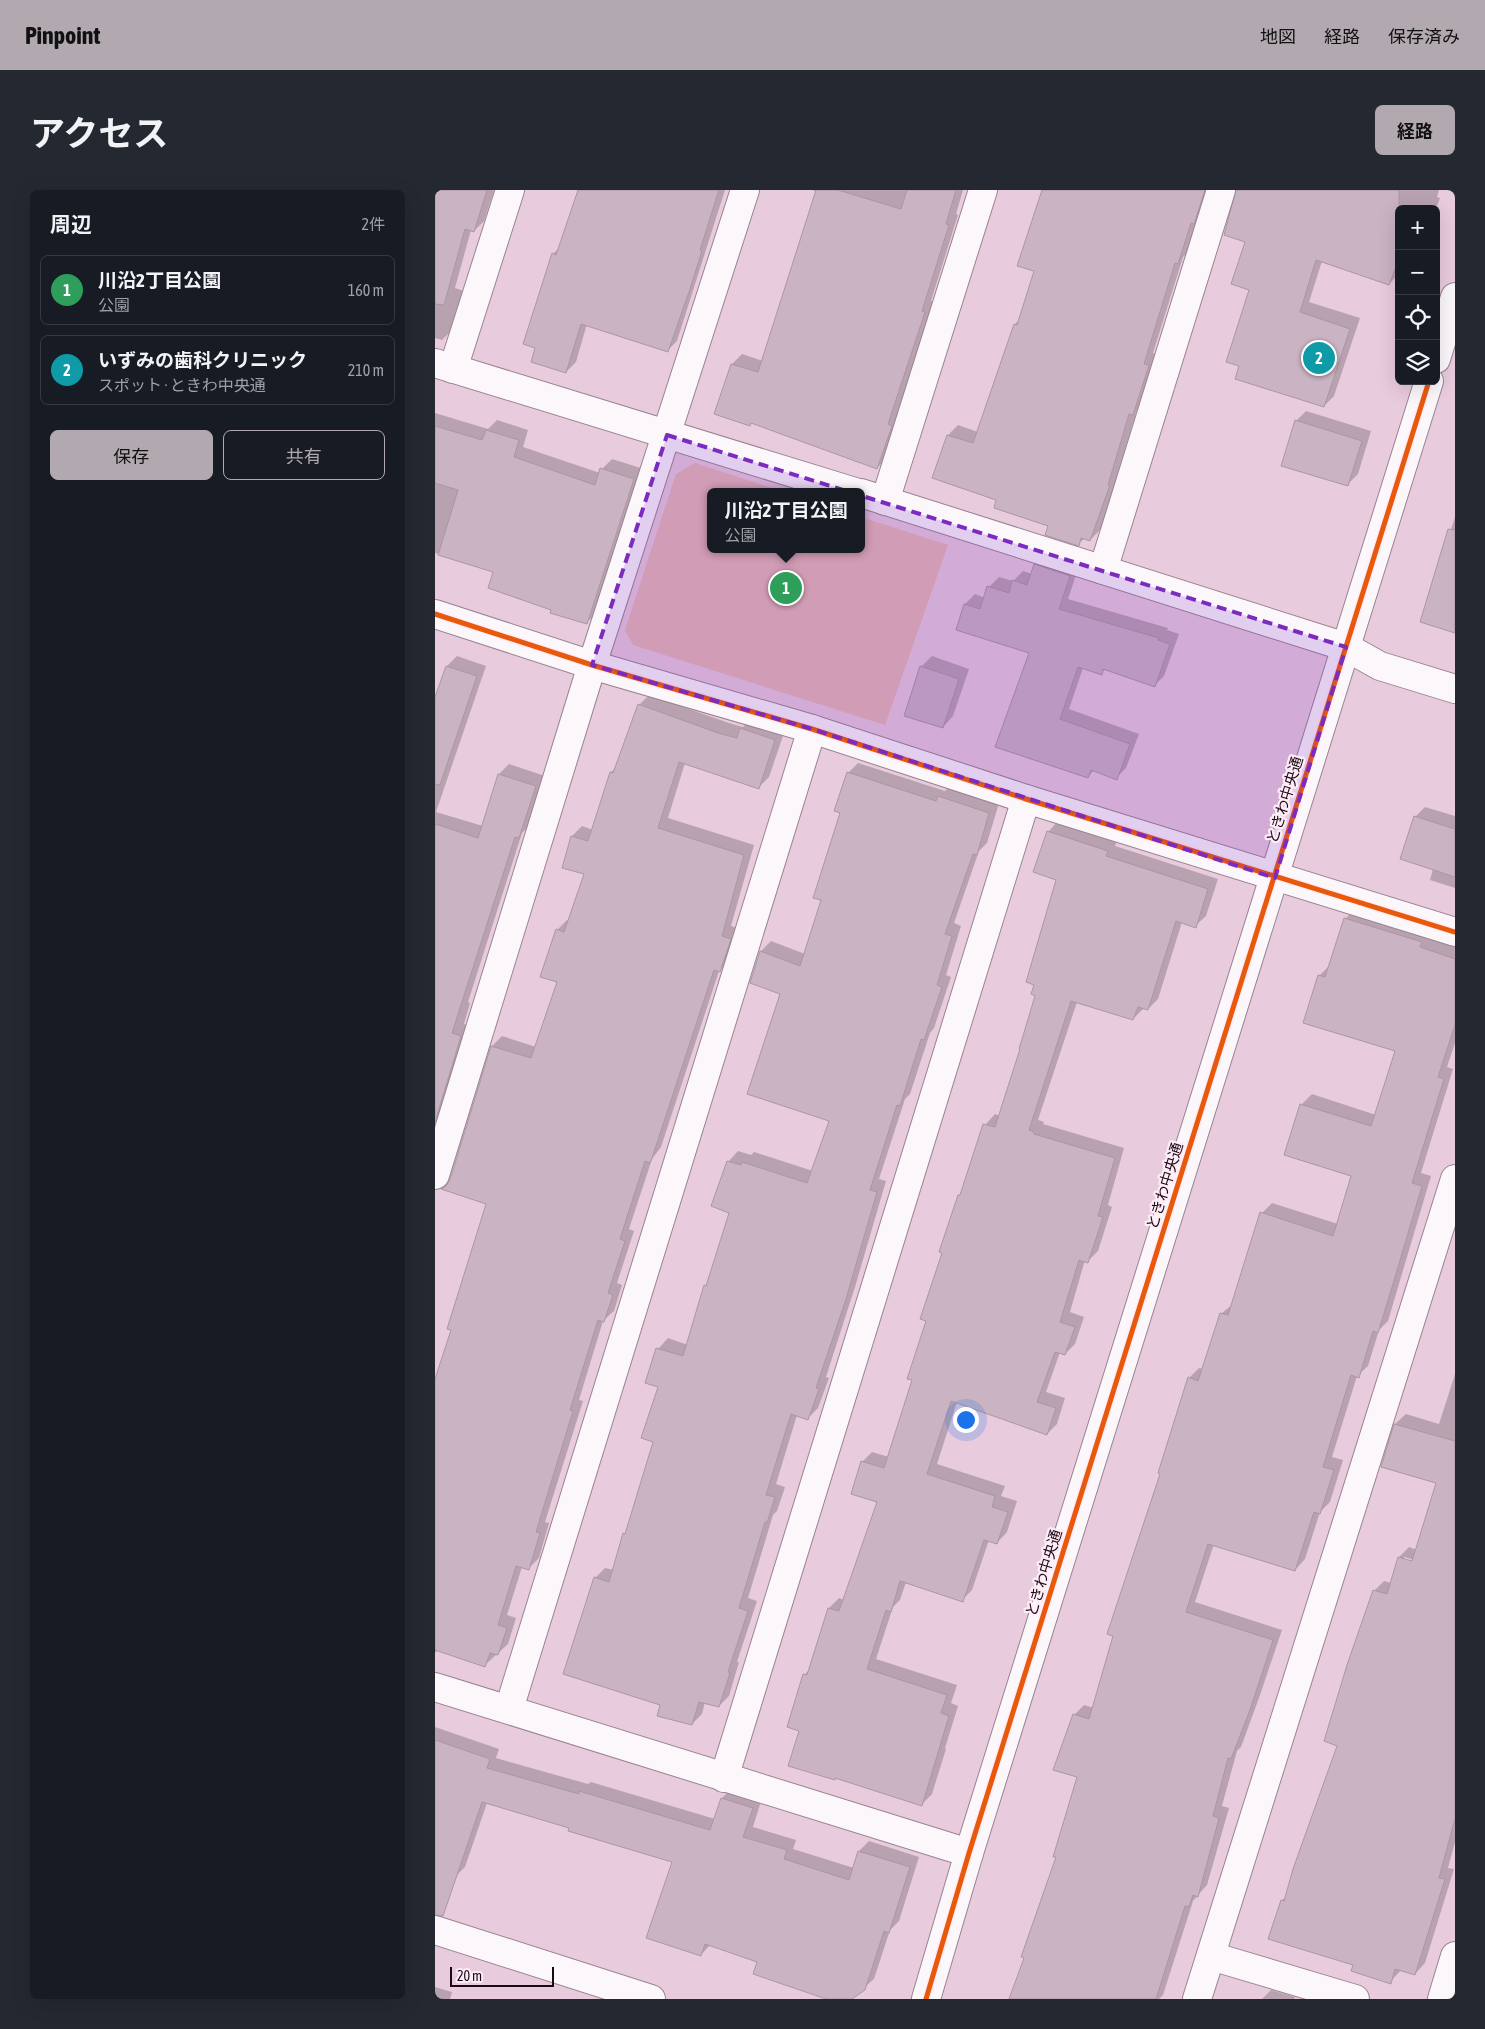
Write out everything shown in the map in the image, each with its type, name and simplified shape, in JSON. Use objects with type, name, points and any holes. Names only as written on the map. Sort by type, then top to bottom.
[{"type":"street","points":[[510,190],[444,366],[842,488]]},
{"type":"street","points":[[435,1174],[592,665],[745,190]]},
{"type":"street","points":[[983,190],[873,497],[1346,647],[1380,666],[1455,688]]},
{"type":"street","points":[[1103,570],[1221,190]]},
{"type":"street","points":[[1440,346],[1455,297]]},
{"type":"street","name":"ときわ中央通","points":[[926,1999],[969,1853],[1428,385]]},
{"type":"street","points":[[435,614],[592,665],[812,729],[1275,878],[1455,932]]},
{"type":"street","points":[[509,1709],[812,729]]},
{"type":"street","points":[[724,1778],[1026,799]]},
{"type":"street","points":[[1197,1999],[1455,1179]]},
{"type":"street","points":[[435,1687],[969,1853]]},
{"type":"street","points":[[435,1930],[651,1999]]},
{"type":"street","points":[[1211,1956],[1355,1999]]},
{"type":"street","points":[[1442,1999],[1455,1956]]},
{"type":"highlighted area","points":[[667,435],[1346,647],[1275,878],[812,729],[592,665]]},
{"type":"shaded area","points":[[695,463],[772,488],[707,488],[707,553],[865,553],[865,518],[948,545],[885,725],[633,645],[625,630],[676,474]]},
{"type":"building","points":[[435,190],[487,190],[474,232],[465,229],[444,305],[435,304]]},
{"type":"building","points":[[578,190],[719,190],[700,250],[702,251],[668,352],[581,324],[566,373],[531,362],[535,348],[523,344],[552,253],[556,255]]},
{"type":"building","points":[[816,190],[838,190],[901,209],[907,190],[956,190],[946,224],[949,225],[922,311],[925,312],[888,424],[892,426],[877,469],[751,423],[750,426],[714,414],[731,364],[758,372]]},
{"type":"building","points":[[1042,190],[1205,190],[1194,224],[1191,223],[1178,264],[1175,263],[1144,364],[1149,365],[1133,415],[1129,414],[1108,485],[1110,485],[1090,541],[1081,538],[1079,546],[1045,535],[1048,526],[994,508],[996,500],[932,478],[947,435],[973,443],[1014,324],[1017,325],[1034,271],[1017,266]]},
{"type":"building","points":[[1236,190],[1399,190],[1399,205],[1395,205],[1395,269],[1389,285],[1316,260],[1300,312],[1350,329],[1324,407],[1235,379],[1239,366],[1226,362],[1249,290],[1231,284],[1245,242],[1224,235]]},
{"type":"building","points":[[1295,420],[1362,441],[1348,486],[1281,466]]},
{"type":"building","points":[[435,426],[482,440],[486,430],[519,440],[514,457],[595,485],[600,468],[634,479],[587,624],[550,613],[551,610],[488,588],[493,572],[438,555],[458,490],[435,483]]},
{"type":"building","points":[[1448,529],[1455,530],[1455,633],[1420,622]]},
{"type":"building","points":[[1034,564],[1070,576],[1059,609],[1159,638],[1158,640],[1170,644],[1155,687],[1103,669],[1102,675],[1078,667],[1060,719],[1130,744],[1117,780],[1091,770],[1088,778],[995,747],[1029,653],[956,630],[964,604],[980,609],[987,586],[1009,593],[1012,580],[1027,585]]},
{"type":"building","points":[[446,666],[477,676],[440,785],[435,784],[435,697]]},
{"type":"building","points":[[920,666],[959,679],[943,728],[904,716]]},
{"type":"building","points":[[638,704],[737,738],[740,728],[775,740],[759,789],[679,762],[658,828],[744,855],[722,936],[731,939],[720,972],[714,970],[652,1158],[650,1163],[645,1161],[620,1239],[625,1241],[608,1293],[613,1295],[604,1322],[598,1320],[570,1410],[573,1411],[536,1532],[540,1533],[529,1570],[516,1566],[498,1625],[507,1628],[498,1655],[490,1653],[485,1667],[435,1650],[435,1379],[451,1330],[447,1329],[486,1204],[441,1189],[450,1180],[491,1046],[531,1058],[557,982],[540,977],[556,929],[564,932],[584,874],[562,868],[571,836],[588,841],[610,772],[613,773]]},
{"type":"building","points":[[847,772],[936,801],[938,796],[989,813],[977,855],[973,854],[945,934],[952,936],[937,985],[942,987],[924,1040],[921,1039],[900,1106],[897,1105],[870,1190],[877,1192],[846,1299],[816,1388],[819,1389],[808,1420],[791,1414],[766,1495],[775,1497],[767,1523],[765,1522],[739,1608],[748,1611],[728,1672],[730,1673],[719,1707],[699,1702],[692,1725],[657,1716],[660,1705],[563,1674],[594,1577],[609,1582],[653,1442],[641,1438],[658,1387],[645,1383],[656,1348],[683,1356],[704,1285],[706,1286],[729,1213],[711,1206],[727,1161],[741,1165],[742,1162],[807,1183],[829,1121],[747,1094],[780,994],[750,983],[760,951],[800,966],[821,900],[813,898],[840,813],[834,811]]},
{"type":"building","points":[[498,774],[536,786],[519,838],[515,837],[452,1033],[461,1036],[435,1122],[435,824],[478,838]]},
{"type":"building","points":[[1414,816],[1455,829],[1455,877],[1400,859]]},
{"type":"building","points":[[1047,831],[1108,851],[1106,856],[1208,889],[1196,928],[1176,921],[1148,1010],[1138,1007],[1133,1020],[1071,1001],[1029,1130],[1034,1132],[1034,1134],[1115,1158],[1098,1216],[1103,1217],[1088,1263],[1079,1260],[1060,1322],[1075,1327],[1065,1355],[1055,1352],[1037,1402],[1056,1408],[1047,1435],[951,1401],[927,1474],[995,1496],[992,1507],[1008,1512],[997,1544],[984,1540],[963,1602],[900,1581],[891,1612],[886,1610],[867,1669],[947,1695],[941,1713],[949,1716],[922,1806],[835,1778],[835,1780],[788,1766],[799,1731],[787,1727],[803,1674],[807,1675],[828,1608],[839,1611],[877,1502],[851,1494],[861,1461],[884,1468],[912,1380],[907,1379],[926,1321],[920,1319],[942,1253],[939,1252],[983,1124],[995,1127],[1020,1049],[1035,996],[1031,994],[1034,985],[1026,982],[1056,880],[1033,872]]},
{"type":"building","points":[[1344,918],[1422,942],[1420,947],[1455,959],[1455,1025],[1438,1077],[1444,1079],[1412,1183],[1422,1186],[1378,1333],[1373,1331],[1359,1378],[1351,1375],[1323,1467],[1334,1470],[1320,1514],[1314,1512],[1295,1571],[1208,1544],[1186,1612],[1273,1640],[1250,1710],[1231,1759],[1228,1758],[1213,1816],[1219,1818],[1198,1897],[1193,1895],[1189,1907],[1185,1906],[1156,1999],[1009,1999],[1024,1958],[1021,1957],[1056,1857],[1053,1857],[1077,1777],[1053,1770],[1073,1714],[1089,1719],[1113,1636],[1107,1634],[1160,1474],[1158,1473],[1188,1377],[1198,1381],[1220,1313],[1228,1315],[1260,1212],[1333,1236],[1351,1176],[1284,1155],[1300,1104],[1371,1126],[1395,1051],[1303,1023],[1318,975],[1325,977]]},
{"type":"building","points":[[1394,1424],[1455,1441],[1455,1819],[1439,1878],[1445,1879],[1415,1975],[1395,1969],[1391,1984],[1351,1971],[1353,1965],[1268,1939],[1281,1900],[1284,1901],[1293,1869],[1337,1746],[1324,1741],[1347,1665],[1373,1590],[1387,1594],[1398,1557],[1412,1561],[1436,1483],[1381,1467]]},
{"type":"building","points":[[435,1740],[490,1759],[487,1768],[579,1794],[579,1791],[710,1830],[721,1798],[753,1808],[743,1837],[787,1850],[784,1859],[849,1880],[858,1851],[910,1867],[889,1933],[884,1931],[865,1990],[852,1999],[826,1999],[753,1974],[757,1962],[705,1944],[701,1956],[646,1938],[672,1862],[568,1831],[569,1828],[482,1802],[443,1916],[435,1915]]},
{"type":"cycle path","points":[[926,1999],[969,1853],[1428,385]]},
{"type":"cycle path","points":[[435,614],[592,665],[812,729],[1026,799],[1455,932]]},
{"type":"place","name":"いずみの歯科クリニック","points":[[1319,358]]},
{"type":"place","name":"川沿2丁目公園","points":[[786,588]]}]
